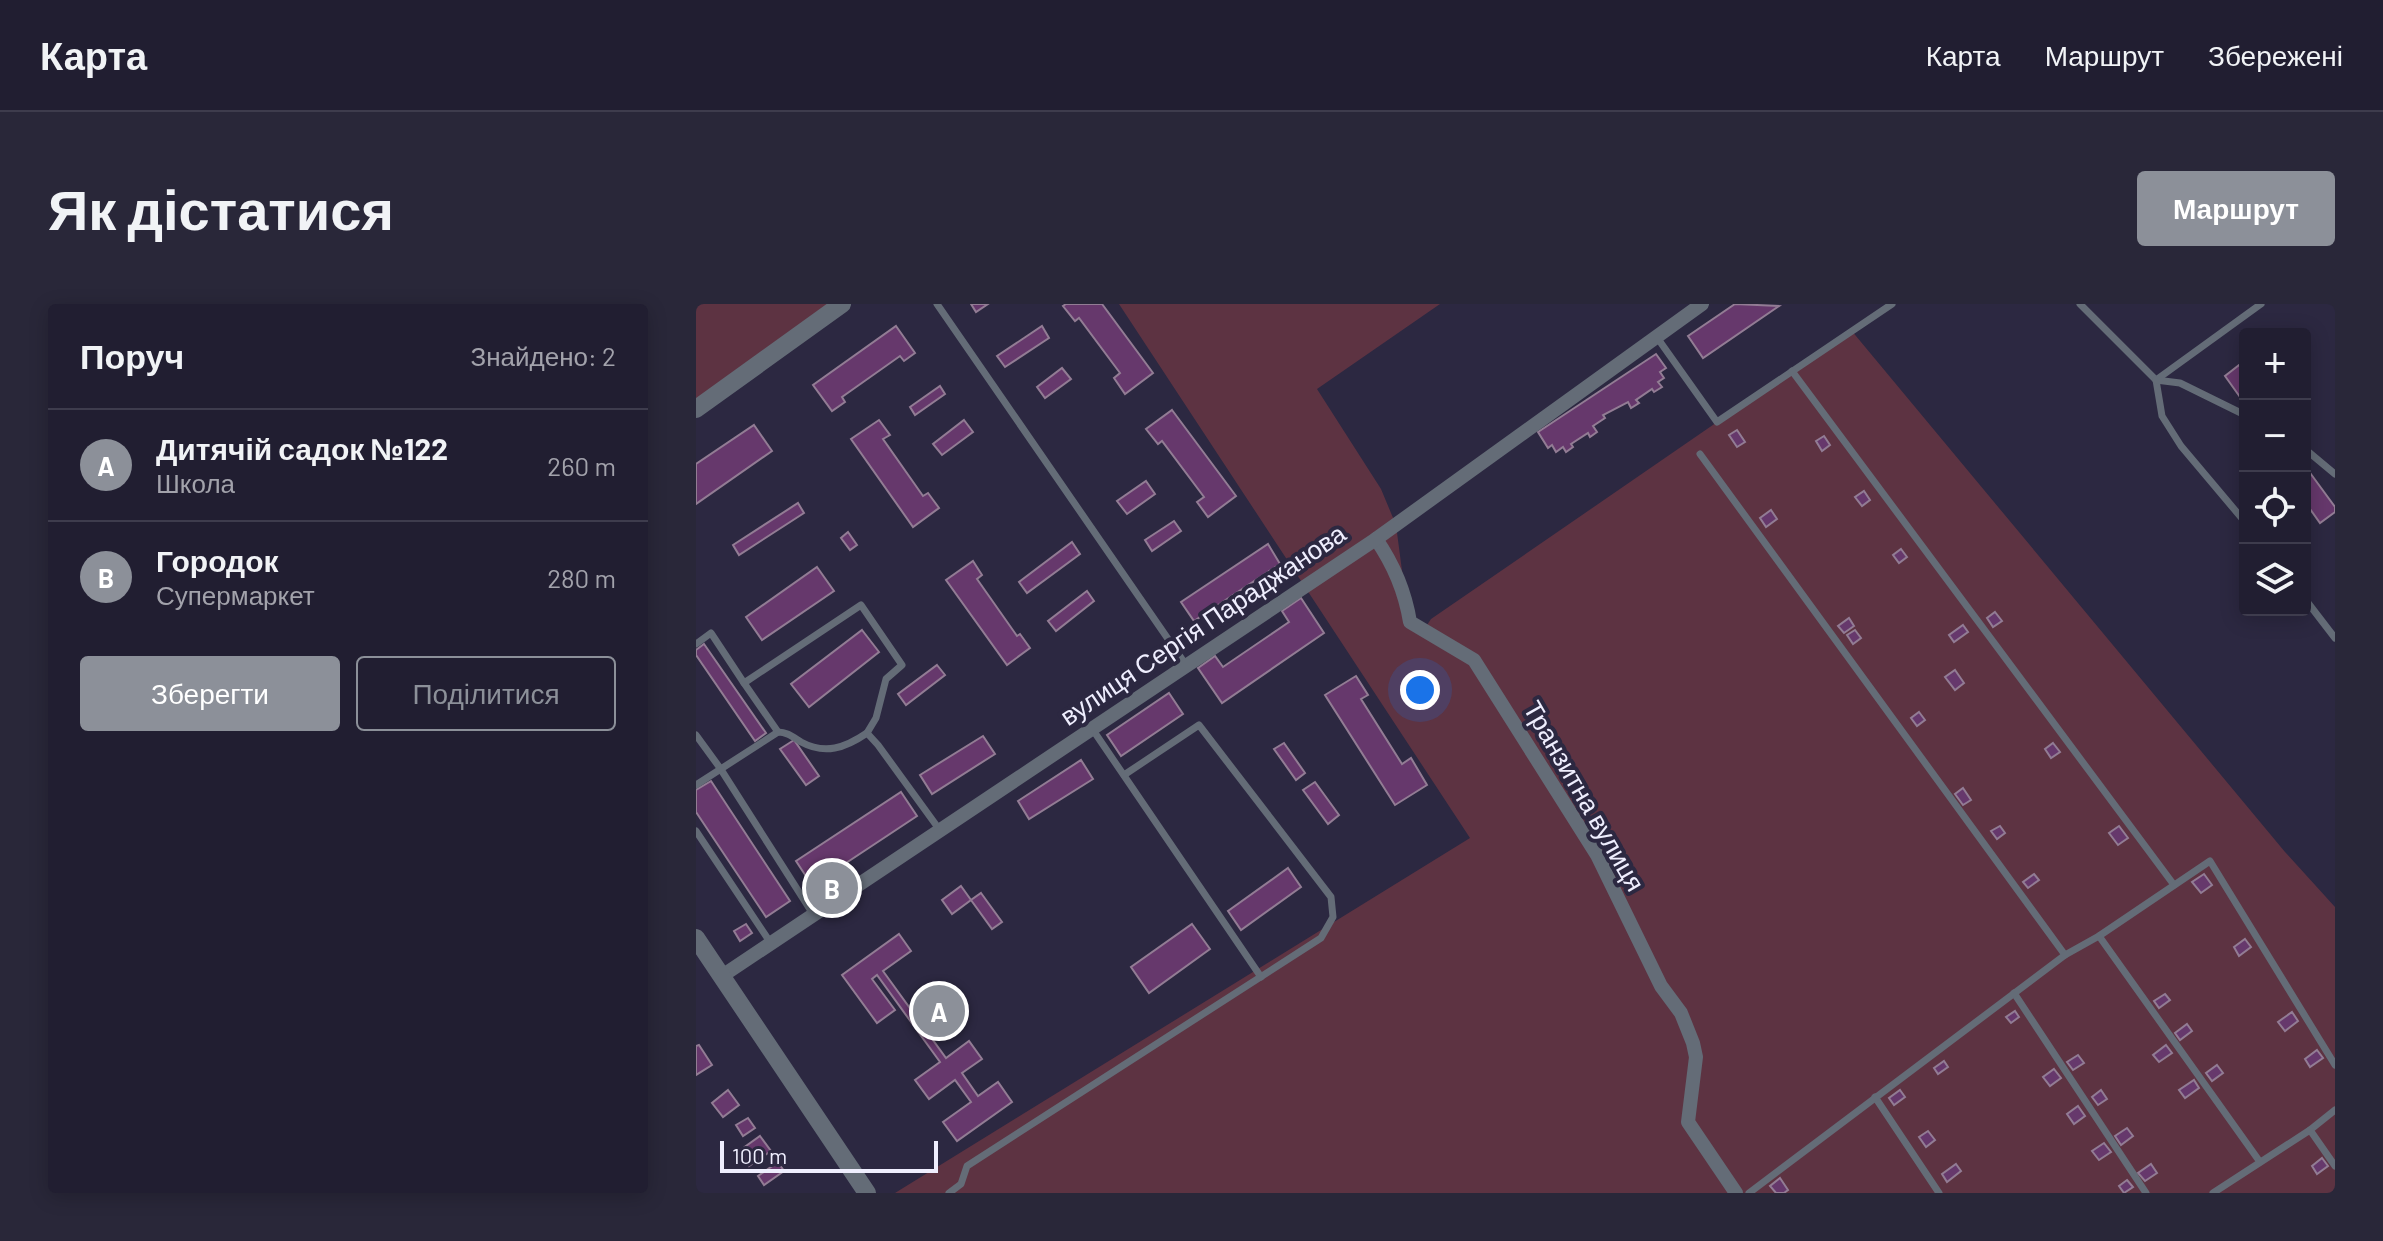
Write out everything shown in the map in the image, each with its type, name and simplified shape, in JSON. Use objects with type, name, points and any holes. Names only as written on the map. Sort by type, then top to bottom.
[{"type":"street","points":[[696,409],[842,304]]},
{"type":"street","name":"вулиця Сергія Параджанова","points":[[722,976],[1376,539],[1702,304]]},
{"type":"street","name":"Транзитна вулиця","points":[[1376,539],[1393,564],[1410,622],[1474,660],[1597,855],[1661,986],[1681,1013],[1696,1057],[1688,1122],[1736,1193]]},
{"type":"street","points":[[696,938],[867,1193]]},
{"type":"lane","points":[[937,304],[1186,665]]},
{"type":"lane","points":[[1656,336],[1717,422],[1892,304]]},
{"type":"lane","points":[[2080,304],[2156,380],[2162,416],[2181,446],[2239,515]]},
{"type":"lane","points":[[2156,380],[2261,304]]},
{"type":"lane","points":[[1792,371],[2174,885]]},
{"type":"lane","points":[[2156,380],[2180,383],[2239,412]]},
{"type":"lane","points":[[1700,454],[2065,955]]},
{"type":"lane","points":[[2311,454],[2335,474]]},
{"type":"lane","points":[[696,785],[778,732],[785,732],[814,748],[832,750],[852,743],[867,733],[876,718],[886,679],[902,665],[861,605],[744,683]]},
{"type":"lane","points":[[2311,607],[2335,638]]},
{"type":"lane","points":[[696,644],[711,633],[778,732]]},
{"type":"lane","points":[[949,1193],[961,1184],[967,1166],[1321,938],[1333,917],[1331,897],[1199,725],[1124,775]]},
{"type":"lane","points":[[1091,728],[1261,977]]},
{"type":"lane","points":[[867,733],[939,829]]},
{"type":"lane","points":[[696,735],[813,914]]},
{"type":"lane","points":[[696,831],[770,942]]},
{"type":"lane","points":[[1749,1193],[2065,955],[2099,936],[2210,861],[2335,1065]]},
{"type":"lane","points":[[2099,936],[2260,1162]]},
{"type":"lane","points":[[2014,993],[2146,1193]]},
{"type":"lane","points":[[1875,1097],[1939,1193]]},
{"type":"lane","points":[[2213,1193],[2310,1130],[2335,1110]]},
{"type":"lane","points":[[2310,1130],[2335,1166]]},
{"type":"shaded area","points":[[696,304],[842,304],[696,409]]},
{"type":"shaded area","points":[[1119,304],[1440,304],[1317,389],[1381,489],[1396,525],[1406,601],[1423,631],[1431,619],[1851,330],[2285,852],[2335,907],[2335,1193],[895,1193],[1470,838]]},
{"type":"building","points":[[971,304],[988,304],[976,312]]},
{"type":"building","points":[[1102,304],[1153,373],[1125,394],[1114,378],[1120,373],[1079,318],[1075,321],[1063,306]]},
{"type":"building","points":[[1735,304],[1779,306],[1703,358],[1688,336]]},
{"type":"building","points":[[896,326],[915,353],[904,361],[900,356],[842,397],[845,402],[832,411],[813,385]]},
{"type":"building","points":[[1042,326],[1049,338],[1005,367],[997,356]]},
{"type":"building","points":[[1656,354],[1666,368],[1660,372],[1664,378],[1658,382],[1662,387],[1654,392],[1652,389],[1636,400],[1639,403],[1631,408],[1628,402],[1603,415],[1605,418],[1593,426],[1597,432],[1590,437],[1588,433],[1571,444],[1573,447],[1566,452],[1563,447],[1556,452],[1552,445],[1548,448],[1538,432]]},
{"type":"building","points":[[2239,365],[2239,396],[2225,376]]},
{"type":"building","points":[[1062,368],[1071,379],[1045,398],[1037,387]]},
{"type":"building","points":[[940,386],[945,394],[915,415],[910,407]]},
{"type":"building","points":[[1172,410],[1236,496],[1208,517],[1197,502],[1204,497],[1162,441],[1158,444],[1146,429]]},
{"type":"building","points":[[879,420],[890,435],[883,439],[923,496],[928,493],[939,508],[913,527],[851,439]]},
{"type":"building","points":[[964,420],[973,432],[942,455],[933,444]]},
{"type":"building","points":[[754,425],[772,451],[696,504],[696,464]]},
{"type":"building","points":[[1737,430],[1745,442],[1737,447],[1729,435]]},
{"type":"building","points":[[1824,436],[1830,445],[1822,451],[1816,441]]},
{"type":"building","points":[[2311,474],[2335,507],[2335,512],[2320,523],[2311,510]]},
{"type":"building","points":[[1146,481],[1155,494],[1127,514],[1117,501]]},
{"type":"building","points":[[1864,491],[1870,500],[1862,506],[1855,497]]},
{"type":"building","points":[[798,503],[804,513],[739,555],[733,545]]},
{"type":"building","points":[[1771,510],[1777,519],[1766,527],[1760,518]]},
{"type":"building","points":[[1174,521],[1181,531],[1152,551],[1145,540]]},
{"type":"building","points":[[848,532],[857,545],[850,550],[841,538]]},
{"type":"building","points":[[1072,542],[1080,554],[1027,593],[1019,582]]},
{"type":"building","points":[[1268,544],[1280,564],[1194,621],[1181,602]]},
{"type":"building","points":[[1901,549],[1907,557],[1899,563],[1893,555]]},
{"type":"building","points":[[973,561],[982,575],[977,579],[1017,636],[1020,634],[1030,648],[1007,665],[946,580]]},
{"type":"building","points":[[817,567],[834,591],[762,640],[746,617]]},
{"type":"building","points":[[1087,591],[1094,601],[1056,631],[1048,621]]},
{"type":"building","points":[[1301,598],[1324,633],[1222,703],[1198,668],[1215,656],[1223,667],[1289,622],[1282,611]]},
{"type":"building","points":[[1995,612],[2002,621],[1993,627],[1987,618]]},
{"type":"building","points":[[1849,618],[1854,626],[1844,633],[1838,626]]},
{"type":"building","points":[[1963,625],[1968,632],[1954,642],[1949,635]]},
{"type":"building","points":[[862,630],[879,652],[809,707],[791,684]]},
{"type":"building","points":[[1855,630],[1861,638],[1853,644],[1847,635]]},
{"type":"building","points":[[704,644],[766,733],[755,741],[696,655],[696,650]]},
{"type":"building","points":[[937,665],[945,675],[906,705],[898,694]]},
{"type":"building","points":[[1955,670],[1964,683],[1955,690],[1945,677]]},
{"type":"building","points":[[1356,676],[1368,695],[1361,699],[1402,764],[1411,758],[1427,785],[1395,805],[1325,695]]},
{"type":"building","points":[[1169,693],[1183,714],[1121,756],[1107,735]]},
{"type":"building","points":[[1919,712],[1925,720],[1917,726],[1911,718]]},
{"type":"building","points":[[983,736],[995,754],[932,794],[920,775]]},
{"type":"building","points":[[794,740],[819,776],[806,785],[780,749]]},
{"type":"building","points":[[1284,743],[1305,773],[1296,780],[1274,749]]},
{"type":"building","points":[[2053,743],[2060,752],[2051,758],[2045,749]]},
{"type":"building","points":[[1081,760],[1093,779],[1029,819],[1018,801]]},
{"type":"building","points":[[711,781],[790,901],[766,917],[696,812],[696,790]]},
{"type":"building","points":[[1315,782],[1339,815],[1328,824],[1303,790]]},
{"type":"building","points":[[1963,788],[1971,800],[1963,805],[1955,794]]},
{"type":"building","points":[[901,792],[917,816],[837,869],[844,880],[819,896],[796,861]]},
{"type":"building","points":[[2000,826],[2005,833],[1997,839],[1991,831]]},
{"type":"building","points":[[2119,826],[2128,838],[2118,845],[2109,833]]},
{"type":"building","points":[[1288,868],[1301,887],[1241,930],[1228,911]]},
{"type":"building","points":[[2034,874],[2039,880],[2028,888],[2023,882]]},
{"type":"building","points":[[2204,874],[2212,885],[2201,893],[2192,882]]},
{"type":"building","points":[[961,886],[971,900],[952,914],[942,900]]},
{"type":"building","points":[[981,893],[1002,922],[992,929],[971,900]]},
{"type":"building","points":[[746,924],[752,933],[740,941],[734,931]]},
{"type":"building","points":[[1192,924],[1210,949],[1149,993],[1131,967]]},
{"type":"building","points":[[899,934],[911,951],[883,971],[946,1058],[969,1041],[982,1059],[962,1073],[978,1096],[998,1082],[1012,1102],[957,1141],[943,1122],[971,1102],[955,1080],[929,1099],[915,1080],[940,1062],[877,975],[872,979],[895,1010],[877,1023],[842,975]]},
{"type":"building","points":[[2245,939],[2251,947],[2239,956],[2234,947]]},
{"type":"building","points":[[2165,994],[2170,1000],[2159,1008],[2154,1001]]},
{"type":"building","points":[[2015,1011],[2019,1017],[2011,1023],[2006,1017]]},
{"type":"building","points":[[2292,1012],[2298,1021],[2285,1031],[2278,1022]]},
{"type":"building","points":[[2187,1024],[2192,1031],[2180,1040],[2175,1033]]},
{"type":"building","points":[[699,1045],[712,1065],[696,1075],[696,1046]]},
{"type":"building","points":[[2166,1045],[2172,1053],[2159,1062],[2153,1055]]},
{"type":"building","points":[[2317,1050],[2323,1058],[2310,1067],[2305,1059]]},
{"type":"building","points":[[2078,1055],[2084,1063],[2073,1070],[2067,1062]]},
{"type":"building","points":[[1944,1061],[1948,1067],[1938,1074],[1934,1068]]},
{"type":"building","points":[[2217,1065],[2223,1073],[2212,1081],[2206,1073]]},
{"type":"building","points":[[2054,1069],[2061,1078],[2050,1086],[2043,1077]]},
{"type":"building","points":[[2194,1080],[2199,1088],[2185,1098],[2179,1090]]},
{"type":"building","points":[[728,1090],[739,1105],[723,1117],[712,1103]]},
{"type":"building","points":[[1900,1090],[1905,1097],[1894,1105],[1889,1098]]},
{"type":"building","points":[[2101,1090],[2107,1099],[2098,1105],[2092,1097]]},
{"type":"building","points":[[2078,1106],[2085,1116],[2074,1124],[2067,1114]]},
{"type":"building","points":[[748,1118],[755,1128],[743,1136],[736,1125]]},
{"type":"building","points":[[2127,1128],[2133,1136],[2121,1145],[2115,1136]]},
{"type":"building","points":[[1928,1131],[1935,1140],[1926,1147],[1919,1137]]},
{"type":"building","points":[[760,1136],[771,1151],[749,1166],[739,1151]]},
{"type":"building","points":[[2104,1143],[2111,1152],[2099,1160],[2092,1151]]},
{"type":"building","points":[[2322,1158],[2328,1166],[2317,1174],[2312,1166]]},
{"type":"building","points":[[778,1162],[784,1171],[764,1185],[758,1176]]},
{"type":"building","points":[[1956,1164],[1961,1171],[1947,1182],[1942,1174]]},
{"type":"building","points":[[2151,1164],[2157,1173],[2145,1181],[2138,1173]]},
{"type":"building","points":[[1780,1178],[1788,1190],[1776,1193],[1770,1186]]},
{"type":"building","points":[[2127,1180],[2133,1187],[2124,1193],[2119,1186]]},
{"type":"place","name":"Городок","points":[[832,888]]},
{"type":"place","name":"Дитячій садок №122","points":[[939,1011]]}]
